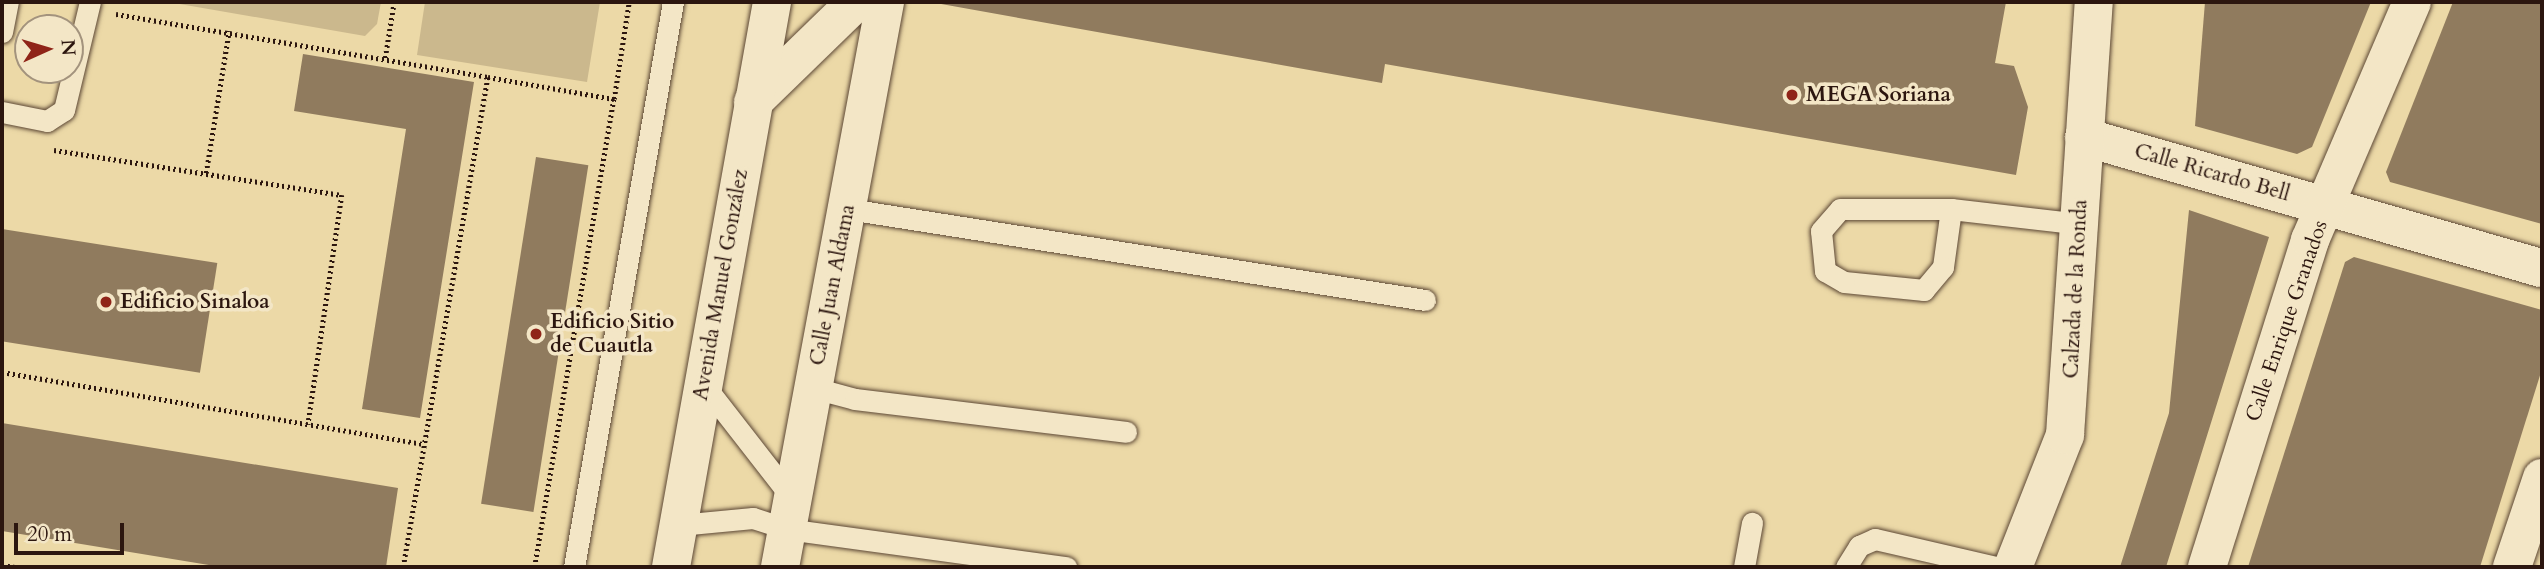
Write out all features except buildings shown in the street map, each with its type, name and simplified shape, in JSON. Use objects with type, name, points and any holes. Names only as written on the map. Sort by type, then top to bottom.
[{"type":"street","name":"Avenida Manuel González","points":[[671,567],[772,2]]},
{"type":"street","points":[[752,102],[856,2]]},
{"type":"street","name":"Calle Juan Aldama","points":[[780,567],[885,2]]},
{"type":"street","name":"Calzada de la Ronda","points":[[2014,567],[2065,435],[2094,2]]},
{"type":"street","name":"Calle Enrique Granados","points":[[2207,567],[2310,240],[2327,206],[2412,2]]},
{"type":"street","name":"Calle Ricardo Bell","points":[[2084,137],[2542,268]]},
{"type":"street","points":[[2512,567],[2542,478]]},
{"type":"lane","points":[[2,32],[8,2]]},
{"type":"lane","points":[[574,567],[673,2]]},
{"type":"lane","points":[[2,111],[47,121],[64,110],[89,6]]},
{"type":"lane","points":[[848,209],[1425,300]]},
{"type":"lane","points":[[1951,209],[1943,267],[1924,290],[1844,282],[1825,271],[1821,231],[1839,209],[1951,209],[2080,224]]},
{"type":"lane","points":[[704,385],[790,513]]},
{"type":"lane","points":[[814,388],[855,399],[1126,432]]},
{"type":"lane","points":[[679,524],[790,513],[955,558],[1066,567]]},
{"type":"lane","points":[[1744,567],[1752,523]]},
{"type":"lane","points":[[1846,567],[1859,546],[1875,539],[1996,567]]},
{"type":"path","points":[[385,58],[394,2]]},
{"type":"path","points":[[535,567],[629,2]]},
{"type":"path","points":[[89,6],[614,99]]},
{"type":"path","points":[[206,173],[229,31]]},
{"type":"path","points":[[403,567],[488,77]]},
{"type":"path","points":[[43,148],[342,195],[308,424]]},
{"type":"path","points":[[2,372],[424,444]]},
{"type":"path","points":[[2,565],[15,567]]},
{"type":"shaded area","points":[[168,2],[381,2],[377,24],[365,36]]},
{"type":"shaded area","points":[[425,2],[600,2],[587,82],[417,55]]},
{"type":"place","name":"MEGA Soriana","points":[[1792,95]]},
{"type":"place","name":"Edificio Sinaloa","points":[[106,302]]},
{"type":"place","name":"Edificio Sitio de Cuautla","points":[[536,334]]}]
